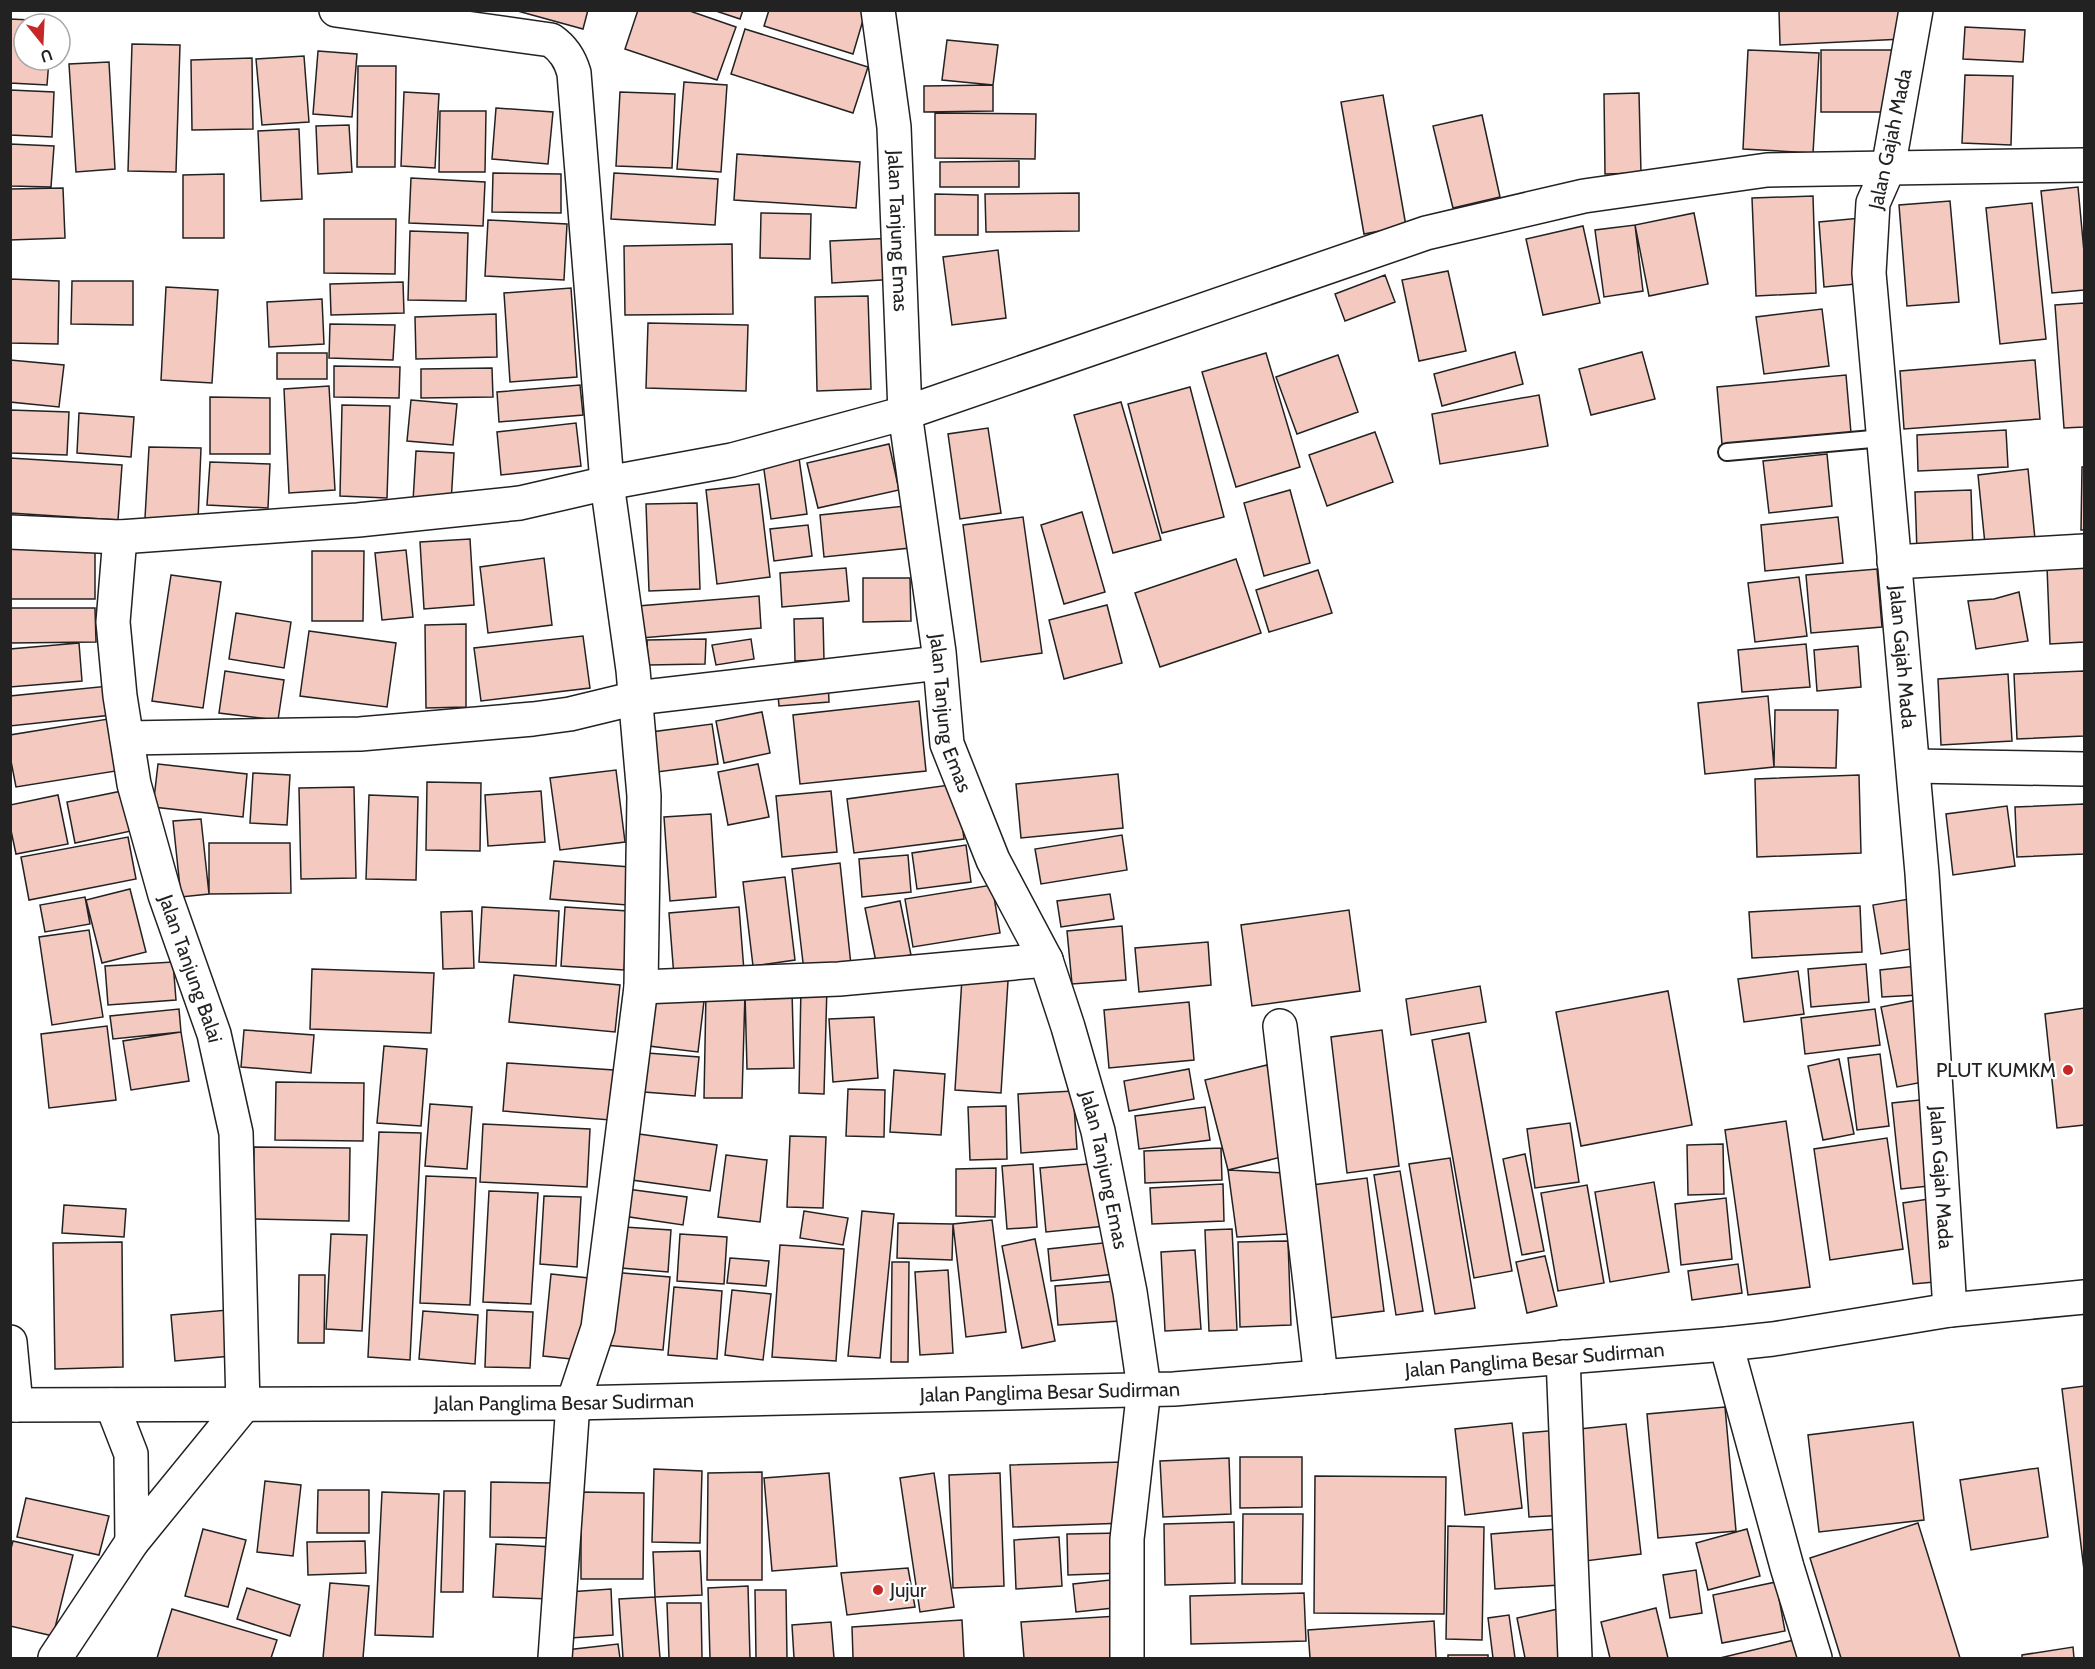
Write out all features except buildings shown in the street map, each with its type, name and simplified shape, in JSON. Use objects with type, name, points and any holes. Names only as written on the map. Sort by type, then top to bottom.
[{"type":"main road","points":[[336,10],[551,40],[567,55],[574,73],[607,483],[636,698],[644,796],[641,987],[598,1328],[573,1403],[555,1659]]},
{"type":"main road","name":"Jalan Tanjung Emas","points":[[878,10],[894,127],[905,413],[939,663],[947,744],[993,860],[1046,960],[1098,1131],[1130,1292],[1144,1388],[1127,1539],[1127,1659]]},
{"type":"main road","name":"Jalan Gajah Mada","points":[[1916,10],[1887,169],[1873,203],[1869,273],[1922,873],[1950,1310]]},
{"type":"main road","points":[[10,532],[120,537],[358,520],[520,503],[607,483],[732,460],[905,413],[1426,233],[1584,196],[1756,172],[2085,165]]},
{"type":"main road","name":"Jalan Tanjung Balai","points":[[120,537],[113,622],[120,696],[134,784],[165,895],[214,1034],[236,1132],[243,1406]]},
{"type":"main road","points":[[1894,562],[2085,551]]},
{"type":"main road","points":[[127,738],[360,734],[533,719],[570,714],[636,698],[939,663]]},
{"type":"main road","points":[[1913,766],[2085,770]]},
{"type":"main road","points":[[641,987],[839,979],[1046,960]]},
{"type":"main road","points":[[1280,1026],[1321,1377]]},
{"type":"main road","name":"Jalan Panglima Besar Sudirman","points":[[13,1405],[243,1406],[573,1403],[1174,1389],[1726,1344],[1773,1339],[1950,1310],[2085,1297]]},
{"type":"main road","points":[[10,1342],[13,1405]]},
{"type":"main road","points":[[1726,1344],[1787,1567],[1815,1659]]},
{"type":"main road","points":[[1563,1357],[1575,1659]]},
{"type":"main road","points":[[112,1405],[131,1454],[132,1542]]},
{"type":"main road","points":[[55,1659],[132,1542],[243,1406]]},
{"type":"lane","points":[[1727,452],[1883,438]]},
{"type":"place","name":"PLUT KUMKM","points":[[2068,1070]]},
{"type":"place","name":"Jujur","points":[[878,1590]]}]
